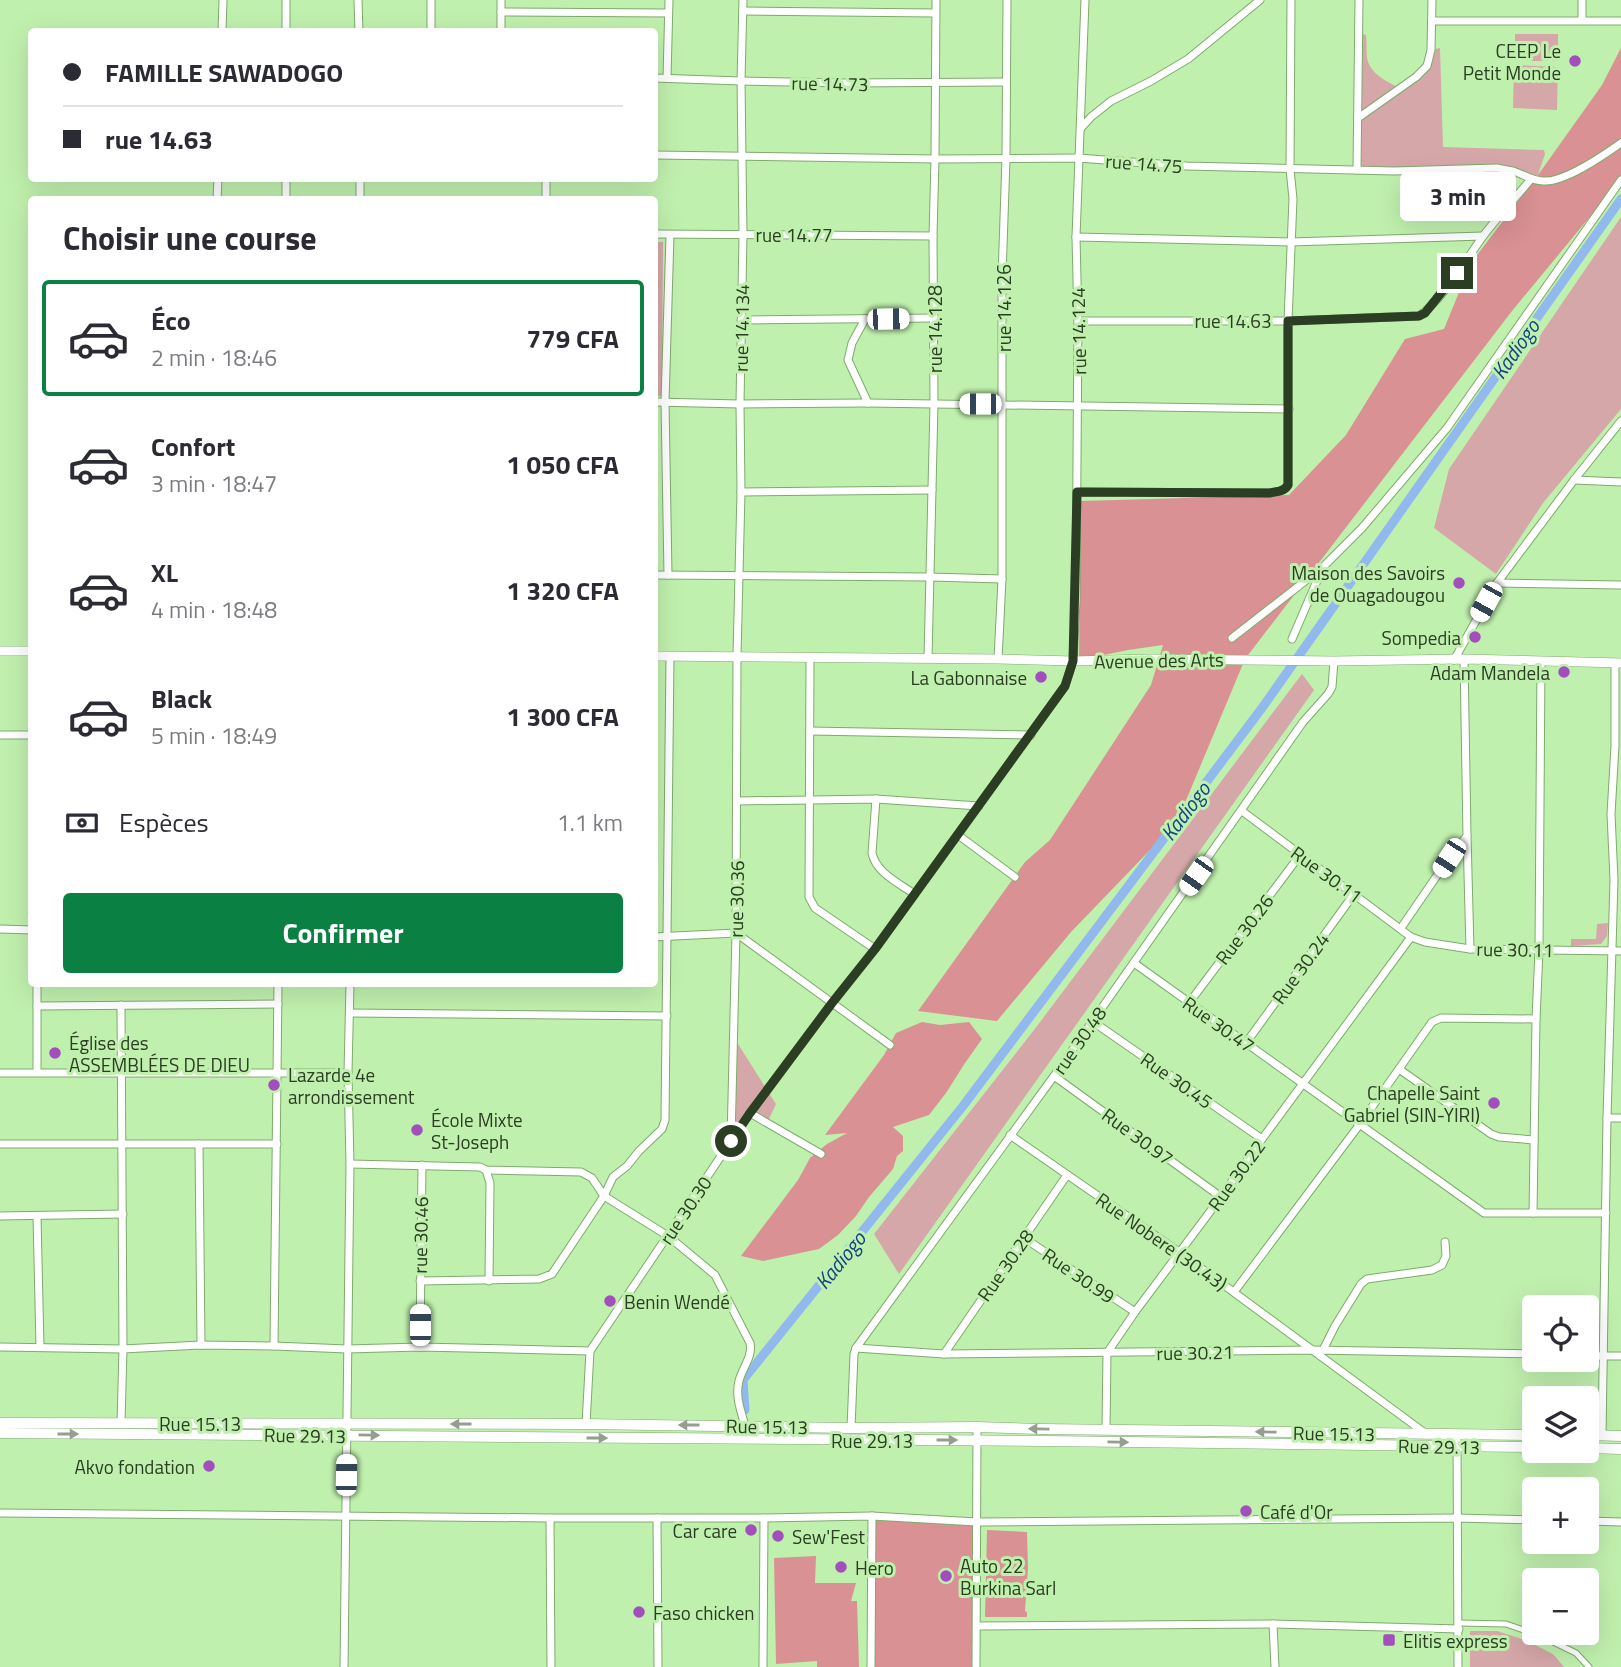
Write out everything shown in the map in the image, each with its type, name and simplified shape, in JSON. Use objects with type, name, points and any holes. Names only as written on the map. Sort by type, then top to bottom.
[{"type":"main road","name":"Rue 15.13","points":[[0,1423],[978,1427],[1522,1435]]},
{"type":"main road","name":"Rue 29.13","points":[[0,1433],[1522,1447]]},
{"type":"main road","points":[[1602,1435],[1621,1436]]},
{"type":"main road","points":[[1599,1448],[1621,1449]]},
{"type":"street","points":[[222,28],[223,0]]},
{"type":"street","points":[[286,0],[286,28]]},
{"type":"street","points":[[358,0],[359,28]]},
{"type":"street","points":[[431,0],[431,28]]},
{"type":"street","points":[[501,0],[501,28]]},
{"type":"street","points":[[667,78],[669,0]]},
{"type":"street","name":"rue 14.134","points":[[737,656],[741,492],[743,0]]},
{"type":"street","name":"rue 14.128","points":[[928,658],[934,404],[936,0]]},
{"type":"street","name":"rue 14.126","points":[[998,659],[1002,579],[1002,277],[1007,0]]},
{"type":"street","name":"rue 14.124","points":[[1073,661],[1078,407],[1076,237],[1085,0]]},
{"type":"street","points":[[1080,129],[1111,101],[1151,81],[1194,54],[1260,0]]},
{"type":"street","points":[[1077,492],[1268,493],[1286,489],[1288,485],[1288,321],[1293,199],[1290,169],[1291,0]]},
{"type":"street","points":[[1357,170],[1359,0]]},
{"type":"street","points":[[1358,118],[1416,77],[1427,66],[1432,50],[1432,0]]},
{"type":"street","points":[[1582,20],[1583,0]]},
{"type":"street","points":[[501,12],[668,13]]},
{"type":"street","points":[[743,12],[935,13]]},
{"type":"street","points":[[1432,21],[1621,21]]},
{"type":"street","name":"rue 14.73","points":[[658,78],[741,82],[1006,82]]},
{"type":"street","name":"rue 14.75","points":[[658,155],[1078,159],[1186,166],[1394,171],[1497,168],[1545,182],[1555,180],[1591,162],[1621,143]]},
{"type":"street","name":"rue 14.63","points":[[1078,321],[1288,321],[1419,316],[1425,313],[1444,291],[1483,236],[1531,179]]},
{"type":"street","points":[[1232,638],[1323,567],[1362,528],[1447,428],[1621,180]]},
{"type":"street","name":"rue 14.77","points":[[658,234],[933,236]]},
{"type":"street","points":[[668,575],[665,402],[670,235]]},
{"type":"street","points":[[1076,237],[1291,242],[1483,236]]},
{"type":"street","points":[[741,320],[934,318]]},
{"type":"street","points":[[865,319],[852,343],[848,360],[868,403]]},
{"type":"street","points":[[658,402],[1289,409]]},
{"type":"street","points":[[1470,949],[1459,660],[1497,583],[1574,480],[1617,432],[1621,421]]},
{"type":"street","points":[[1574,480],[1621,482]]},
{"type":"street","points":[[658,486],[666,485]]},
{"type":"street","points":[[741,492],[932,491]]},
{"type":"street","points":[[1292,639],[1323,567]]},
{"type":"street","points":[[658,575],[1002,579]]},
{"type":"street","points":[[1497,583],[1621,585]]},
{"type":"street","points":[[0,651],[28,651]]},
{"type":"street","name":"Avenue des Arts","points":[[658,656],[1618,663]]},
{"type":"street","points":[[420,1281],[539,1279],[552,1274],[604,1196],[613,1177],[662,1129],[665,1121],[667,1016],[670,656]]},
{"type":"street","name":"rue 30.36","points":[[731,1141],[736,933],[737,656]]},
{"type":"street","points":[[810,658],[809,897],[815,908],[875,949]]},
{"type":"street","name":"rue 30.30","points":[[590,1351],[750,1113],[875,949],[1031,735],[1065,686],[1073,661]]},
{"type":"street","name":"rue 30.48","points":[[856,1348],[1054,1076],[1303,722],[1328,694],[1334,679],[1334,661]]},
{"type":"street","points":[[1533,1213],[1539,950],[1541,661]]},
{"type":"street","points":[[1602,1435],[1611,950],[1617,881],[1611,814],[1618,746],[1618,663]]},
{"type":"street","points":[[810,731],[1031,735]]},
{"type":"street","points":[[0,735],[28,735]]},
{"type":"street","points":[[737,801],[876,799],[979,806]]},
{"type":"street","points":[[876,799],[872,853],[874,861],[878,868],[914,894]]},
{"type":"street","name":"Rue 30.11","points":[[1242,811],[1412,936]]},
{"type":"street","points":[[1611,814],[1621,814]]},
{"type":"street","points":[[958,835],[1015,877]]},
{"type":"street","points":[[1401,928],[1467,836]]},
{"type":"street","name":"Rue 30.26","points":[[1189,1003],[1300,855]]},
{"type":"street","name":"Rue 30.24","points":[[1246,1043],[1354,894]]},
{"type":"street","points":[[0,929],[28,930]]},
{"type":"street","points":[[658,937],[736,933],[890,1045]]},
{"type":"street","name":"rue 30.11","points":[[1412,936],[1425,942],[1470,949],[1621,951]]},
{"type":"street","name":"Rue 30.22","points":[[1107,1353],[1412,936]]},
{"type":"street","name":"Rue 30.47","points":[[1134,963],[1484,1213],[1606,1213]]},
{"type":"street","points":[[37,987],[37,1072]]},
{"type":"street","points":[[274,1346],[278,987]]},
{"type":"street","points":[[344,1667],[350,987]]},
{"type":"street","points":[[37,1006],[278,1004]]},
{"type":"street","points":[[121,1005],[121,1423]]},
{"type":"street","points":[[351,1013],[667,1016]]},
{"type":"street","points":[[1234,1292],[1360,1124],[1432,1022],[1438,1018],[1536,1019]]},
{"type":"street","name":"Rue 30.45","points":[[1092,1021],[1262,1139]]},
{"type":"street","points":[[1399,1069],[1491,1134],[1499,1138],[1534,1140]]},
{"type":"street","points":[[0,1073],[348,1073]]},
{"type":"street","name":"Rue 30.97","points":[[1054,1076],[1221,1197]]},
{"type":"street","points":[[750,1113],[821,1154]]},
{"type":"street","points":[[1607,1118],[1621,1118]]},
{"type":"street","name":"Rue Nobere (30.43)","points":[[1010,1135],[1179,1252],[1427,1434]]},
{"type":"street","points":[[0,1144],[277,1144]]},
{"type":"street","points":[[200,1144],[201,1345]]},
{"type":"street","points":[[350,1164],[580,1172],[592,1178],[604,1196],[668,1236],[715,1275],[750,1343],[751,1350],[738,1386],[738,1402],[745,1426]]},
{"type":"street","name":"rue 30.46","points":[[420,1347],[422,1165]]},
{"type":"street","points":[[486,1170],[490,1183],[489,1281]]},
{"type":"street","name":"Rue 30.28","points":[[944,1354],[1067,1175]]},
{"type":"street","points":[[0,1216],[123,1214]]},
{"type":"street","points":[[37,1216],[40,1347]]},
{"type":"street","name":"Rue 30.99","points":[[1024,1238],[1135,1312]]},
{"type":"street","points":[[1323,1350],[1361,1284],[1367,1279],[1432,1270],[1442,1265],[1446,1256],[1446,1242]]},
{"type":"street","points":[[0,1347],[123,1349],[201,1345],[590,1351],[586,1424]]},
{"type":"street","points":[[851,1428],[856,1348]]},
{"type":"street","name":"rue 30.21","points":[[856,1348],[944,1354],[1312,1350],[1522,1354]]},
{"type":"street","points":[[1105,1429],[1107,1353]]},
{"type":"street","points":[[1599,1356],[1621,1356]]},
{"type":"street","points":[[976,1667],[978,1427]]},
{"type":"street","points":[[1457,1434],[1458,1667]]},
{"type":"street","points":[[0,1513],[550,1518],[872,1516],[977,1522],[1522,1520]]},
{"type":"street","points":[[872,1516],[872,1667]]},
{"type":"street","points":[[550,1518],[551,1667]]},
{"type":"street","points":[[657,1518],[658,1667]]},
{"type":"street","points":[[763,1667],[764,1518]]},
{"type":"street","points":[[1599,1521],[1621,1522]]},
{"type":"street","points":[[1273,1624],[1275,1667]]},
{"type":"street","points":[[977,1626],[1506,1624],[1541,1636],[1576,1653],[1589,1667]]},
{"type":"shaded area","points":[[1362,34],[1366,35],[1367,58],[1372,69],[1400,88],[1424,71],[1431,50],[1440,48],[1443,147],[1544,150],[1538,175],[1534,177],[1512,168],[1358,170]]},
{"type":"shaded area","points":[[1515,34],[1558,34],[1558,61],[1515,61]]},
{"type":"shaded area","points":[[1621,48],[1621,179],[1512,311],[1245,659],[1177,822],[1071,932],[997,1021],[918,1011],[1025,862],[1050,840],[1151,685],[1163,645],[1079,660],[1081,501],[1289,495],[1346,435],[1405,339],[1444,329],[1471,263],[1602,85]]},
{"type":"shaded area","points":[[1514,65],[1558,67],[1557,110],[1513,108]]},
{"type":"shaded area","points":[[1621,217],[1621,409],[1543,503],[1496,574],[1434,528],[1449,469]]},
{"type":"shaded area","points":[[658,242],[663,242],[662,396],[658,396]]},
{"type":"shaded area","points":[[1302,674],[1314,690],[899,1274],[874,1234],[1034,1030]]},
{"type":"shaded area","points":[[1608,923],[1607,936],[1601,944],[1571,946],[1571,939],[1596,939],[1597,924]]},
{"type":"shaded area","points":[[922,1022],[940,1025],[969,1022],[982,1039],[929,1115],[893,1127],[903,1136],[903,1151],[897,1156],[893,1169],[856,1216],[838,1235],[819,1249],[763,1261],[741,1256],[798,1180],[810,1158],[847,1133],[825,1135],[884,1055],[896,1033]]},
{"type":"shaded area","points":[[738,1044],[776,1104],[768,1121],[749,1108],[734,1130],[734,1047]]},
{"type":"shaded area","points":[[872,1518],[974,1525],[973,1667],[872,1667]]},
{"type":"shaded area","points":[[987,1530],[1027,1532],[1027,1617],[985,1617]]},
{"type":"shaded area","points":[[816,1556],[815,1583],[856,1583],[851,1601],[857,1601],[859,1667],[817,1667],[817,1661],[776,1664],[774,1558]]},
{"type":"shaded area","points":[[1470,1631],[1497,1631],[1522,1639],[1522,1645],[1535,1645],[1553,1654],[1564,1667],[1470,1667]]},
{"type":"waterway","name":"Kadiogo","points":[[745,1410],[743,1380],[963,1106],[1262,708],[1621,199]]},
{"type":"place","name":"CEEP Le Petit Monde","points":[[1575,61]]},
{"type":"place","name":"Maison des Savoirs de Ouagadougou","points":[[1459,583]]},
{"type":"place","name":"Sompedia","points":[[1475,637]]},
{"type":"place","name":"Adam Mandela","points":[[1564,672]]},
{"type":"place","name":"La Gabonnaise","points":[[1041,677]]},
{"type":"place","name":"Église des ASSEMBLÉES DE DIEU","points":[[55,1053]]},
{"type":"place","name":"Lazarde 4e arrondissement","points":[[274,1085]]},
{"type":"place","name":"Chapelle Saint Gabriel (SIN-YIRI)","points":[[1494,1103]]},
{"type":"place","name":"École Mixte St-Joseph","points":[[417,1130]]},
{"type":"place","name":"Benin Wendé","points":[[610,1301]]},
{"type":"place","name":"Akvo fondation","points":[[209,1466]]},
{"type":"place","name":"Café d'Or","points":[[1246,1511]]},
{"type":"place","name":"Car care","points":[[751,1530]]},
{"type":"place","name":"Sew'Fest","points":[[778,1536]]},
{"type":"place","name":"Hero","points":[[841,1567]]},
{"type":"place","name":"Auto 22 Burkina Sarl","points":[[946,1576]]},
{"type":"place","name":"Faso chicken","points":[[639,1612]]},
{"type":"place","name":"Elitis express","points":[[1389,1640]]},
{"type":"route","points":[[731,1141],[875,949],[1065,686],[1073,661],[1077,492],[1268,493],[1286,489],[1288,321],[1413,318],[1425,313],[1457,273]]}]
